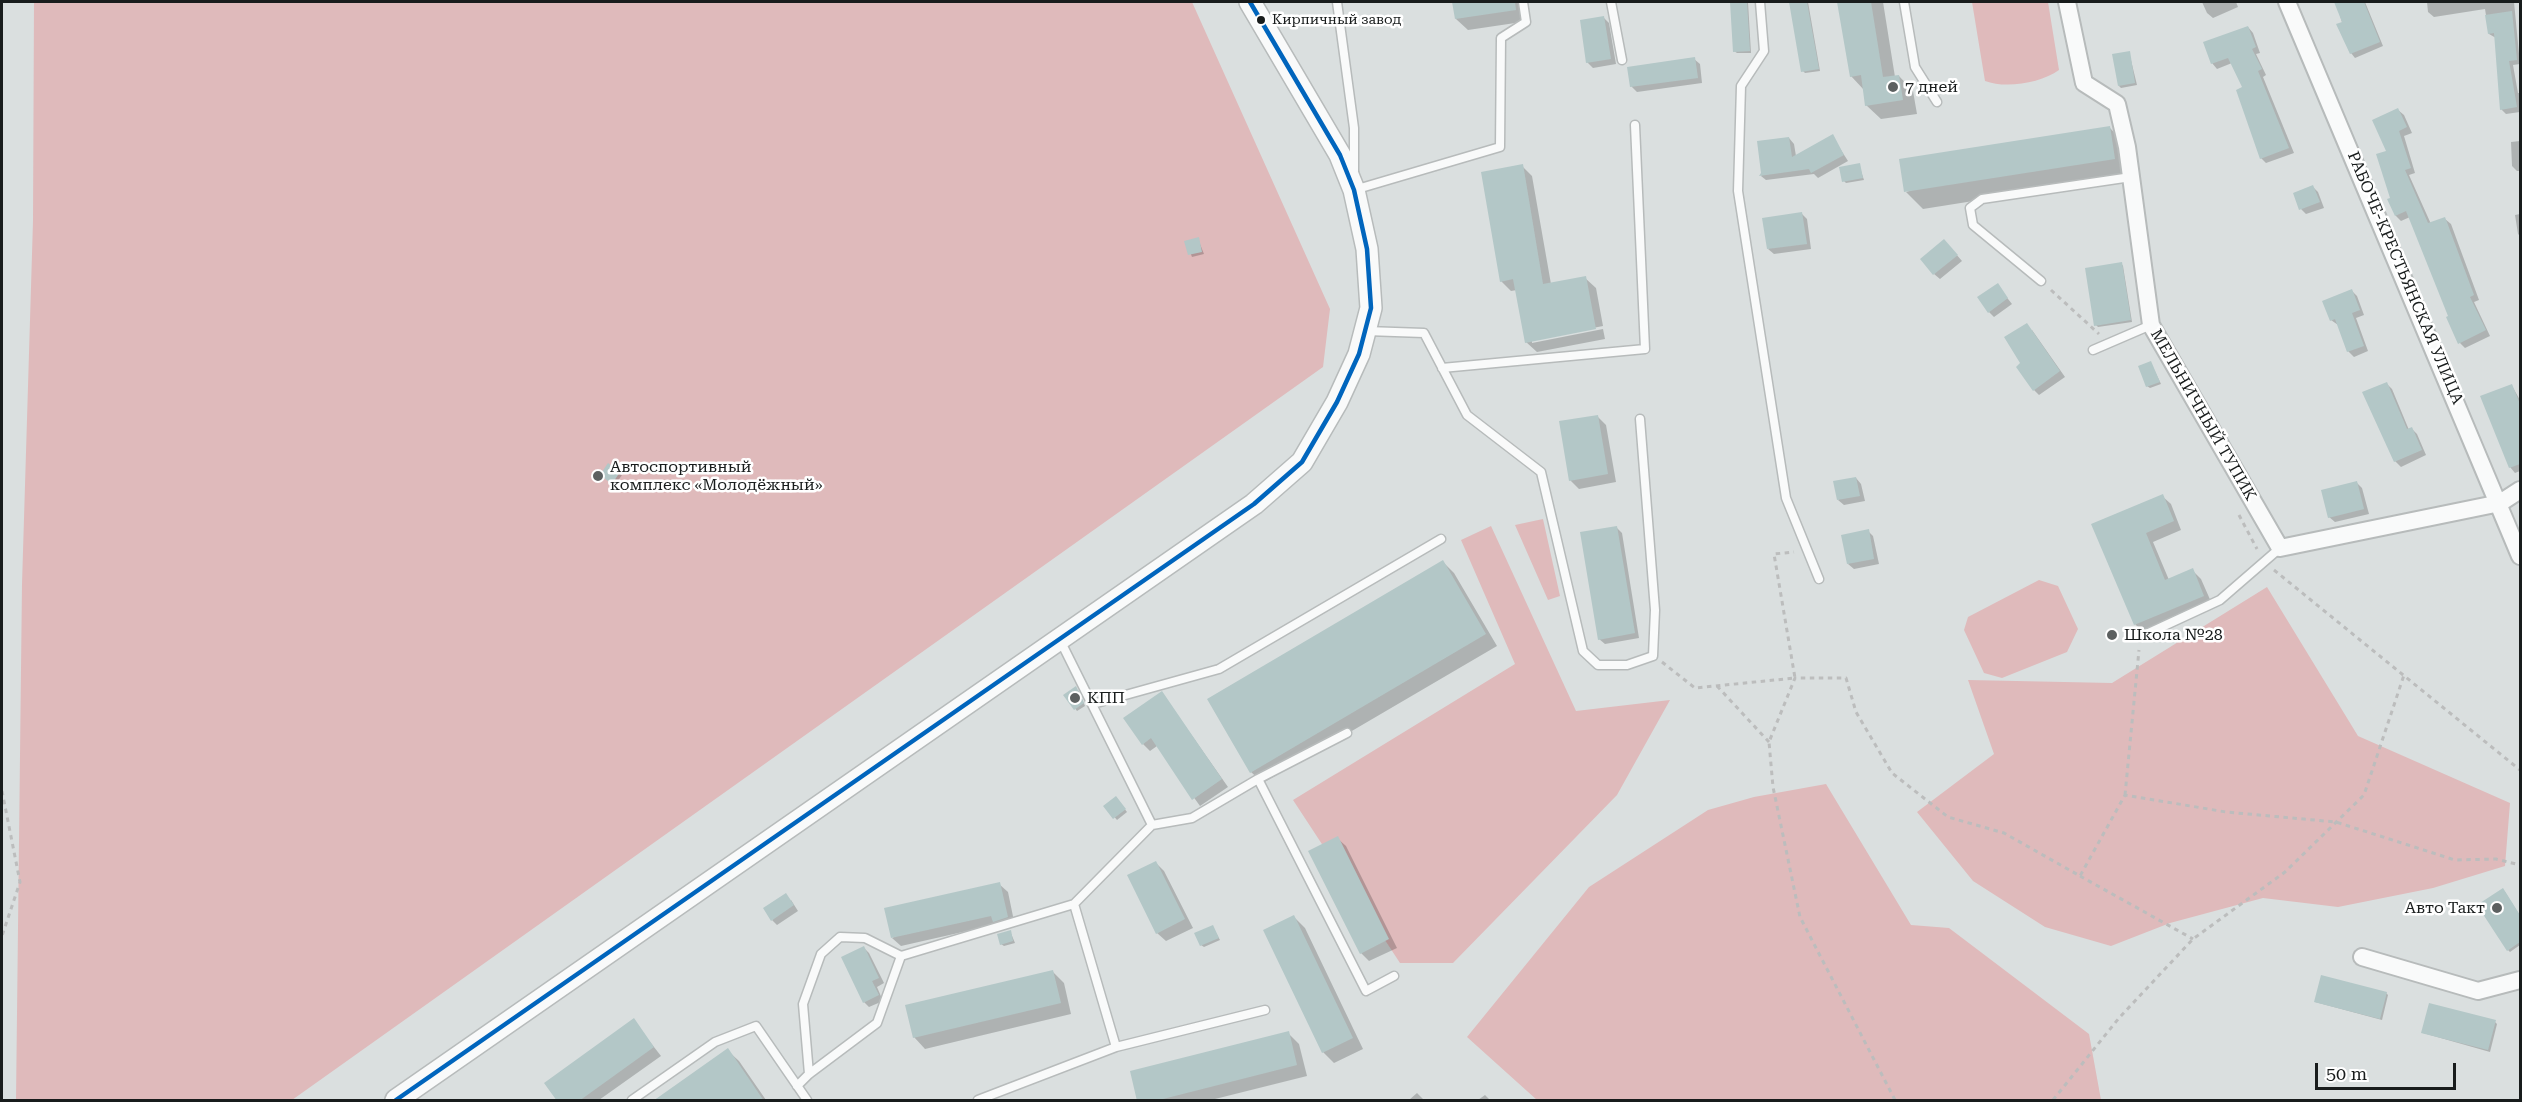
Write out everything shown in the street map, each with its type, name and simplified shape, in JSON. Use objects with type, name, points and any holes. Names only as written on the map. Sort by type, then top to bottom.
[{"type":"street","points":[[396,1101],[1254,504],[1302,462],[1337,402],[1359,354],[1371,308],[1367,249],[1354,190],[1340,155],[1250,2]]},
{"type":"street","name":"МЕЛЬНИЧНЫЙ ТУПИК","points":[[2067,2],[2084,83],[2117,104],[2131,177],[2151,325],[2280,548]]},
{"type":"street","name":"РАБОЧЕ-КРЕСТЬЯНСКАЯ УЛИЦА","points":[[2287,2],[2500,503],[2520,556]]},
{"type":"street","points":[[2280,548],[2500,503],[2520,490]]},
{"type":"street","points":[[2362,957],[2478,991],[2520,980]]},
{"type":"lane","points":[[1337,2],[1354,128],[1354,190],[1500,147],[1501,38],[1526,22],[1523,2]]},
{"type":"lane","points":[[1611,2],[1622,60]]},
{"type":"lane","points":[[1760,2],[1764,51],[1741,86],[1737,190],[1786,498],[1819,579]]},
{"type":"lane","points":[[1904,2],[1915,67],[1937,102]]},
{"type":"lane","points":[[1442,368],[1645,349],[1635,125]]},
{"type":"lane","points":[[2041,281],[1973,225],[1970,208],[1982,199],[2131,177]]},
{"type":"lane","points":[[2093,350],[2151,325]]},
{"type":"lane","points":[[1365,331],[1424,333],[1467,415],[1542,472],[1583,651],[1598,665],[1627,666],[1653,656],[1655,610],[1640,419]]},
{"type":"lane","points":[[1094,704],[1219,669],[1441,539]]},
{"type":"lane","points":[[2140,637],[2220,600],[2280,548]]},
{"type":"lane","points":[[1060,639],[1152,825]]},
{"type":"lane","points":[[809,1074],[803,1004],[821,954],[840,937],[864,939],[901,956],[1074,904],[1152,825],[1192,818],[1258,779],[1347,733]]},
{"type":"lane","points":[[1258,779],[1366,991],[1394,976]]},
{"type":"lane","points":[[1074,904],[1116,1047]]},
{"type":"lane","points":[[797,1086],[809,1074],[877,1023],[901,956]]},
{"type":"lane","points":[[978,1101],[1116,1047],[1265,1010]]},
{"type":"lane","points":[[632,1101],[715,1042],[756,1026],[807,1101]]},
{"type":"path","points":[[2041,281],[2109,343]]},
{"type":"path","points":[[2236,511],[2265,562],[2520,770]]},
{"type":"path","points":[[1807,550],[1774,554],[1795,678],[1769,742],[1773,787],[1800,916],[1895,1101]]},
{"type":"path","points":[[2080,876],[2125,795],[2140,637]]},
{"type":"path","points":[[1653,656],[1695,688],[1795,678],[1846,678],[1856,712],[1892,773],[1948,817],[2004,833],[2193,939]]},
{"type":"path","points":[[2052,1101],[2119,1018],[2193,939],[2285,872],[2364,795],[2404,675]]},
{"type":"path","points":[[1717,686],[1769,742]]},
{"type":"path","points":[[2,791],[20,882],[2,936]]},
{"type":"path","points":[[2125,795],[2226,812],[2336,822],[2455,860],[2496,859],[2520,865]]},
{"type":"shaded area","name":"Автоспортивный комплекс «Молодёжный»","points":[[34,2],[1192,2],[1330,309],[1323,367],[292,1100],[16,1100],[22,584],[33,221]]},
{"type":"shaded area","points":[[1972,2],[2048,2],[2059,70],[2052,75],[2023,83],[2003,84],[1985,81]]},
{"type":"shaded area","points":[[1543,519],[1560,596],[1548,600],[1515,525]]},
{"type":"shaded area","points":[[1491,526],[1576,711],[1670,700],[1617,795],[1453,963],[1400,963],[1293,800],[1515,664],[1461,540]]},
{"type":"shaded area","points":[[2039,580],[2058,586],[2078,629],[2067,652],[2002,678],[1984,673],[1964,630],[1968,617]]},
{"type":"shaded area","points":[[2267,587],[2358,736],[2510,803],[2505,866],[2433,888],[2338,907],[2263,898],[2170,923],[2111,946],[2045,927],[1973,881],[1917,812],[1994,754],[1968,680],[2112,683]]},
{"type":"shaded area","points":[[1826,784],[1911,925],[1949,928],[2089,1034],[2101,1100],[1537,1100],[1467,1037],[1589,887],[1708,810],[1754,797]]},
{"type":"building","points":[[1452,2],[1515,2],[1516,10],[1455,19]]},
{"type":"building","points":[[1730,2],[1747,2],[1750,51],[1733,52]]},
{"type":"building","points":[[1789,2],[1807,2],[1819,69],[1801,72]]},
{"type":"building","points":[[1837,2],[1871,2],[1883,77],[1899,75],[1903,100],[1865,106],[1861,75],[1850,77]]},
{"type":"building","points":[[2334,2],[2364,2],[2380,42],[2350,54],[2336,24],[2342,22]]},
{"type":"building","points":[[2512,11],[2517,60],[2509,61],[2517,107],[2500,110],[2494,33],[2488,34],[2485,15]]},
{"type":"building","points":[[1604,16],[1611,59],[1586,63],[1580,20]]},
{"type":"building","points":[[2248,26],[2256,47],[2252,49],[2262,69],[2258,71],[2289,148],[2260,159],[2236,90],[2242,87],[2228,58],[2211,64],[2203,42]]},
{"type":"building","points":[[2130,51],[2135,83],[2118,86],[2112,54]]},
{"type":"building","points":[[1695,57],[1698,78],[1630,87],[1627,67]]},
{"type":"building","points":[[2398,108],[2407,127],[2399,131],[2411,168],[2405,170],[2428,223],[2445,217],[2474,295],[2470,297],[2486,330],[2458,344],[2406,211],[2395,216],[2387,199],[2390,198],[2376,154],[2386,151],[2372,120]]},
{"type":"building","points":[[2110,126],[2115,159],[1904,192],[1899,159]]},
{"type":"building","points":[[1833,134],[1844,155],[1811,173],[1809,169],[1759,176],[1761,173],[1757,141],[1789,137],[1792,157]]},
{"type":"building","points":[[1860,163],[1863,178],[1842,182],[1839,167]]},
{"type":"building","points":[[1523,164],[1543,284],[1586,276],[1596,329],[1525,343],[1513,279],[1500,282],[1481,172]]},
{"type":"building","points":[[2313,185],[2320,202],[2299,210],[2293,193]]},
{"type":"building","points":[[1802,212],[1807,244],[1767,249],[1762,218]]},
{"type":"building","points":[[1199,237],[1202,252],[1188,255],[1184,241]]},
{"type":"building","points":[[1944,239],[1958,255],[1933,275],[1920,259]]},
{"type":"building","points":[[2122,262],[2131,320],[2094,326],[2085,268]]},
{"type":"building","points":[[1998,283],[2008,298],[1988,313],[1977,297]]},
{"type":"building","points":[[2352,289],[2360,310],[2352,313],[2364,346],[2347,352],[2335,319],[2330,321],[2322,301]]},
{"type":"building","points":[[2027,323],[2060,371],[2033,391],[2016,367],[2020,363],[2004,337]]},
{"type":"building","points":[[2151,361],[2160,382],[2146,387],[2138,366]]},
{"type":"building","points":[[2387,382],[2407,429],[2412,427],[2422,450],[2394,462],[2362,392]]},
{"type":"building","points":[[2512,384],[2520,404],[2520,464],[2509,468],[2480,396]]},
{"type":"building","points":[[1598,415],[1608,474],[1569,481],[1559,421]]},
{"type":"building","points":[[608,463],[620,472],[612,484],[600,475]]},
{"type":"building","points":[[1856,477],[1860,496],[1837,500],[1833,481]]},
{"type":"building","points":[[2357,481],[2364,509],[2328,518],[2321,490]]},
{"type":"building","points":[[2163,494],[2174,521],[2146,533],[2165,580],[2193,568],[2204,596],[2134,625],[2091,524]]},
{"type":"building","points":[[1617,526],[1635,633],[1598,640],[1580,532]]},
{"type":"building","points":[[1869,529],[1874,559],[1847,564],[1841,535]]},
{"type":"building","points":[[1443,560],[1486,634],[1250,773],[1207,699]]},
{"type":"building","name":"КПП","points":[[1076,686],[1084,703],[1074,710],[1063,695]]},
{"type":"building","points":[[1162,691],[1222,779],[1192,800],[1151,738],[1142,745],[1123,718]]},
{"type":"building","points":[[1116,796],[1126,809],[1113,819],[1103,806]]},
{"type":"building","points":[[1338,836],[1389,939],[1360,954],[1308,851]]},
{"type":"building","points":[[1156,861],[1185,919],[1156,934],[1127,875]]},
{"type":"building","points":[[1000,882],[1008,917],[993,922],[991,916],[891,938],[884,908]]},
{"type":"building","points":[[2503,888],[2520,915],[2520,942],[2507,951],[2477,905]]},
{"type":"building","points":[[786,893],[794,905],[771,921],[763,908]]},
{"type":"building","points":[[1294,915],[1353,1038],[1322,1053],[1263,930]]},
{"type":"building","points":[[1213,925],[1219,938],[1200,946],[1194,933]]},
{"type":"building","points":[[1011,930],[1013,941],[1000,945],[997,934]]},
{"type":"building","points":[[864,946],[879,978],[872,981],[879,995],[863,1003],[841,957]]},
{"type":"building","points":[[1053,970],[1061,1003],[913,1038],[905,1005]]},
{"type":"building","points":[[2321,975],[2387,992],[2380,1019],[2314,1002]]},
{"type":"building","points":[[2429,1003],[2496,1020],[2488,1050],[2421,1033]]},
{"type":"building","points":[[634,1018],[654,1047],[579,1101],[557,1101],[544,1083]]},
{"type":"building","points":[[1289,1031],[1297,1065],[1155,1101],[1137,1101],[1130,1071]]},
{"type":"building","points":[[728,1048],[764,1101],[653,1101]]},
{"type":"transit line","points":[[396,1100],[1254,504],[1302,462],[1337,402],[1359,354],[1371,308],[1367,249],[1354,190],[1340,155],[1250,2]]},
{"type":"place","name":"Кирпичный завод","points":[[1261,20]]},
{"type":"place","name":"7 дней","points":[[1893,87]]},
{"type":"place","name":"Автоспортивный комплекс «Молодёжный»","points":[[598,476]]},
{"type":"place","name":"Школа №28","points":[[2112,635]]},
{"type":"place","name":"КПП","points":[[1075,698]]},
{"type":"place","name":"Авто Такт","points":[[2497,908]]}]
